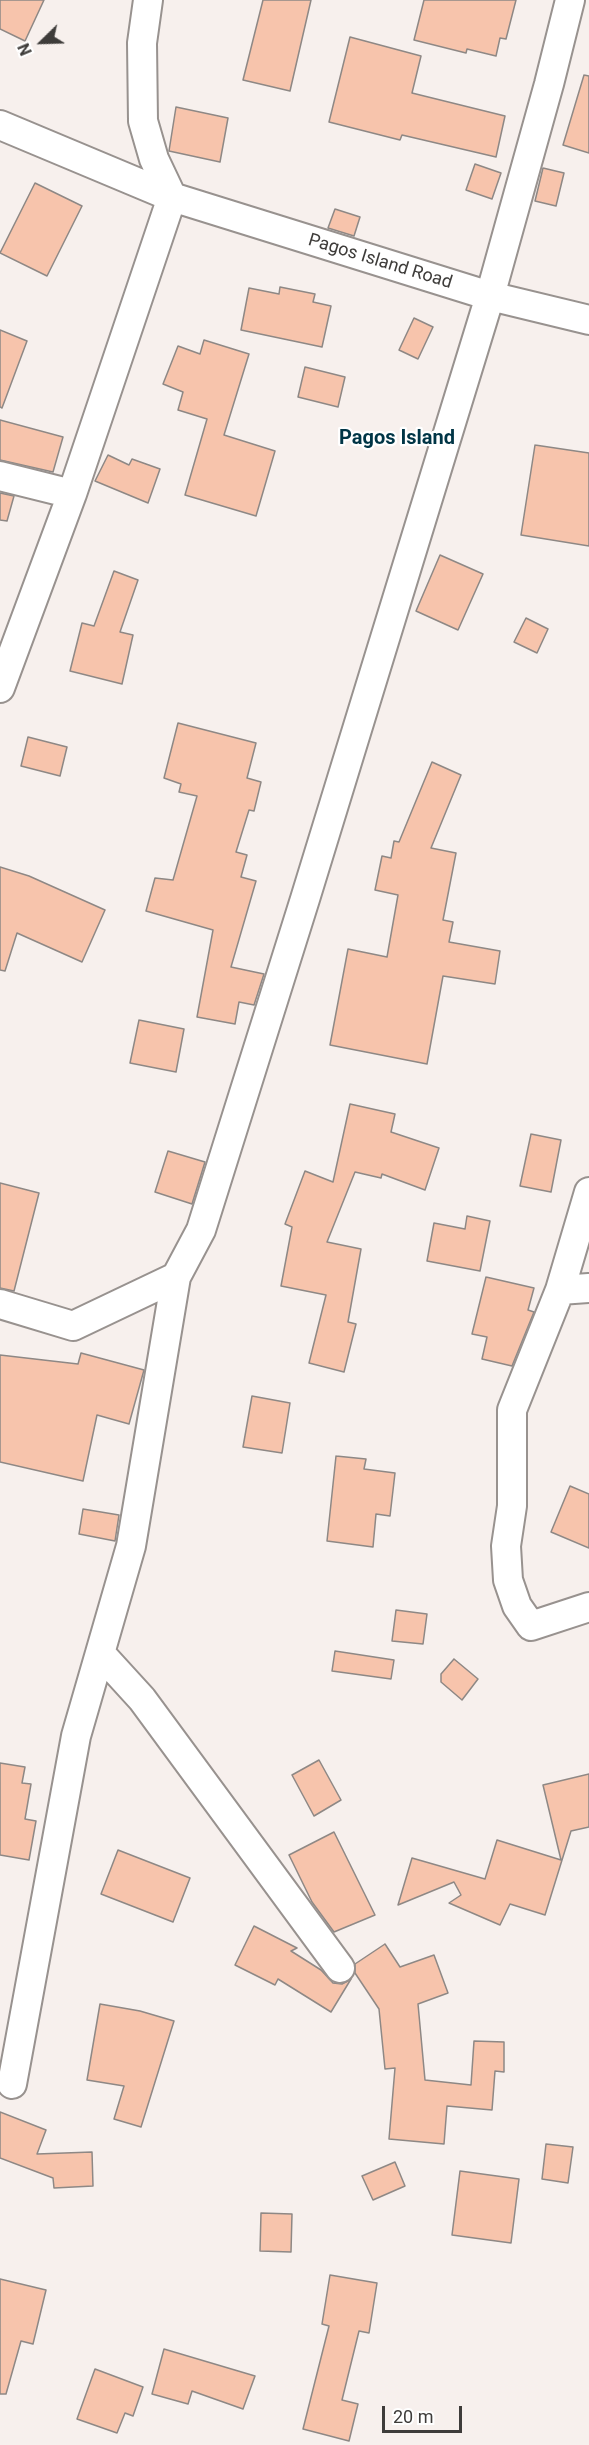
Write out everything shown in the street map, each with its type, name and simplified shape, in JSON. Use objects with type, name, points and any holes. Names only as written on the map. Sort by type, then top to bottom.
[{"type":"street","points":[[0,688],[72,494],[172,197],[154,159],[143,121],[142,43],[148,0]]},
{"type":"street","points":[[12,2084],[76,1736],[131,1546],[176,1277],[201,1230],[306,899],[490,296],[570,0]]},
{"type":"street","name":"Pagos Island Road","points":[[0,125],[172,197],[490,296],[589,320]]},
{"type":"street","points":[[0,476],[72,494]]},
{"type":"street","points":[[589,1192],[560,1290],[512,1410],[512,1506],[506,1546],[508,1580],[517,1606],[531,1626],[589,1607]]},
{"type":"street","points":[[0,1304],[73,1326],[176,1277]]},
{"type":"street","points":[[560,1290],[589,1288]]},
{"type":"street","points":[[100,1653],[142,1699],[340,1968]]},
{"type":"building","points":[[0,0],[44,0],[25,41],[0,29]]},
{"type":"building","points":[[263,0],[311,0],[290,91],[243,80]]},
{"type":"building","points":[[424,0],[516,0],[506,39],[500,38],[496,56],[467,49],[466,53],[414,40]]},
{"type":"building","points":[[350,37],[421,56],[412,93],[505,116],[496,157],[402,135],[400,140],[329,122]]},
{"type":"building","points":[[584,75],[589,76],[589,153],[563,145]]},
{"type":"building","points":[[176,107],[228,118],[220,162],[169,151]]},
{"type":"building","points":[[475,164],[501,173],[492,199],[466,190]]},
{"type":"building","points":[[543,168],[564,173],[556,206],[535,201]]},
{"type":"building","points":[[35,183],[82,206],[47,276],[0,253]]},
{"type":"building","points":[[335,209],[360,217],[354,236],[328,228]]},
{"type":"building","points":[[280,287],[315,294],[313,302],[331,306],[322,347],[241,330],[249,288],[279,294]]},
{"type":"building","points":[[414,318],[433,327],[418,359],[399,350]]},
{"type":"building","points":[[0,330],[27,341],[2,408],[0,407]]},
{"type":"building","points":[[204,340],[249,354],[224,435],[275,451],[256,516],[185,495],[207,419],[178,410],[183,392],[163,384],[178,346],[200,354]]},
{"type":"building","points":[[305,367],[345,377],[338,407],[298,397]]},
{"type":"building","points":[[0,420],[63,437],[53,472],[0,460]]},
{"type":"building","points":[[535,445],[589,453],[589,546],[521,535]]},
{"type":"building","points":[[108,455],[129,465],[132,459],[160,469],[148,503],[95,481]]},
{"type":"building","points":[[0,493],[14,496],[7,521],[0,520]]},
{"type":"building","points":[[440,555],[483,574],[458,630],[416,611]]},
{"type":"building","points":[[114,571],[138,580],[120,632],[133,635],[122,684],[70,671],[82,623],[94,626]]},
{"type":"building","points":[[526,618],[548,629],[537,653],[514,642]]},
{"type":"building","points":[[178,723],[256,743],[247,778],[261,782],[254,811],[249,810],[236,852],[247,855],[241,877],[256,881],[231,967],[264,974],[254,1005],[239,1002],[235,1024],[197,1017],[213,930],[146,911],[155,878],[173,880],[197,796],[179,792],[181,784],[164,778]]},
{"type":"building","points":[[28,737],[67,747],[60,776],[21,766]]},
{"type":"building","points":[[432,762],[461,775],[431,848],[456,853],[443,920],[453,922],[449,942],[500,951],[495,984],[443,976],[427,1064],[330,1045],[348,949],[387,957],[398,895],[375,890],[382,856],[391,858],[394,841],[399,842]]},
{"type":"building","points":[[0,867],[29,876],[105,910],[82,962],[17,933],[5,971],[0,970]]},
{"type":"building","points":[[139,1020],[184,1029],[176,1072],[130,1063]]},
{"type":"building","points":[[350,1104],[395,1114],[391,1132],[439,1148],[425,1190],[382,1174],[381,1178],[355,1172],[327,1242],[361,1249],[348,1322],[356,1324],[344,1372],[309,1363],[326,1295],[281,1286],[292,1227],[285,1224],[305,1171],[333,1182]]},
{"type":"building","points":[[531,1134],[561,1140],[551,1192],[520,1186]]},
{"type":"building","points":[[168,1151],[205,1162],[192,1204],[155,1192]]},
{"type":"building","points":[[0,1183],[39,1193],[14,1291],[0,1288]]},
{"type":"building","points":[[467,1216],[490,1221],[480,1271],[427,1261],[434,1223],[465,1229]]},
{"type":"building","points":[[486,1277],[534,1288],[528,1310],[534,1312],[512,1366],[482,1359],[487,1337],[472,1334]]},
{"type":"building","points":[[81,1353],[144,1370],[129,1424],[97,1415],[83,1481],[0,1462],[0,1355],[78,1364]]},
{"type":"building","points":[[252,1396],[290,1403],[282,1453],[243,1447]]},
{"type":"building","points":[[336,1456],[366,1459],[364,1469],[395,1473],[390,1516],[376,1514],[373,1547],[327,1541]]},
{"type":"building","points":[[570,1486],[589,1494],[589,1548],[551,1532]]},
{"type":"building","points":[[83,1509],[119,1515],[115,1541],[79,1534]]},
{"type":"building","points":[[396,1610],[427,1614],[423,1644],[392,1641]]},
{"type":"building","points":[[335,1651],[394,1660],[391,1679],[332,1671]]},
{"type":"building","points":[[454,1659],[478,1679],[462,1700],[441,1682],[441,1674]]},
{"type":"building","points":[[319,1760],[341,1800],[314,1816],[292,1775]]},
{"type":"building","points":[[0,1763],[25,1767],[22,1783],[31,1784],[25,1819],[36,1821],[29,1860],[0,1855]]},
{"type":"building","points":[[589,1774],[589,1827],[571,1831],[545,1915],[510,1904],[500,1925],[449,1903],[461,1895],[454,1882],[398,1905],[412,1858],[485,1879],[497,1840],[561,1860],[543,1785]]},
{"type":"building","points":[[334,1832],[375,1915],[334,1932],[312,1902],[289,1855]]},
{"type":"building","points":[[118,1850],[190,1878],[173,1922],[101,1894]]},
{"type":"building","points":[[254,1926],[297,1948],[291,1951],[321,1970],[333,1983],[342,1984],[351,1979],[331,2012],[278,1979],[275,1985],[235,1965]]},
{"type":"building","points":[[385,1944],[400,1967],[434,1955],[448,1993],[418,2004],[425,2080],[471,2085],[474,2041],[504,2042],[504,2072],[495,2071],[492,2110],[447,2106],[444,2144],[389,2139],[395,2068],[385,2069],[379,2009],[355,1973],[355,1964]]},
{"type":"building","points":[[100,2004],[140,2011],[174,2021],[141,2127],[114,2119],[124,2086],[87,2080]]},
{"type":"building","points":[[0,2112],[46,2130],[37,2154],[92,2152],[93,2186],[54,2188],[53,2178],[0,2158]]},
{"type":"building","points":[[546,2144],[573,2147],[568,2183],[542,2179]]},
{"type":"building","points":[[395,2162],[405,2186],[373,2200],[362,2176]]},
{"type":"building","points":[[460,2171],[519,2179],[511,2243],[452,2235]]},
{"type":"building","points":[[261,2213],[292,2214],[291,2252],[260,2251]]},
{"type":"building","points":[[330,2275],[377,2283],[369,2333],[359,2331],[342,2400],[358,2404],[349,2441],[303,2429],[329,2326],[322,2324]]},
{"type":"building","points":[[0,2279],[46,2290],[33,2344],[21,2341],[6,2394],[0,2394]]},
{"type":"building","points":[[164,2349],[255,2376],[243,2409],[192,2391],[188,2404],[152,2394]]},
{"type":"building","points":[[95,2369],[143,2387],[133,2416],[125,2413],[117,2433],[77,2419]]},
{"type":"district","name":"Pagos Island","points":[[397,439]]}]
